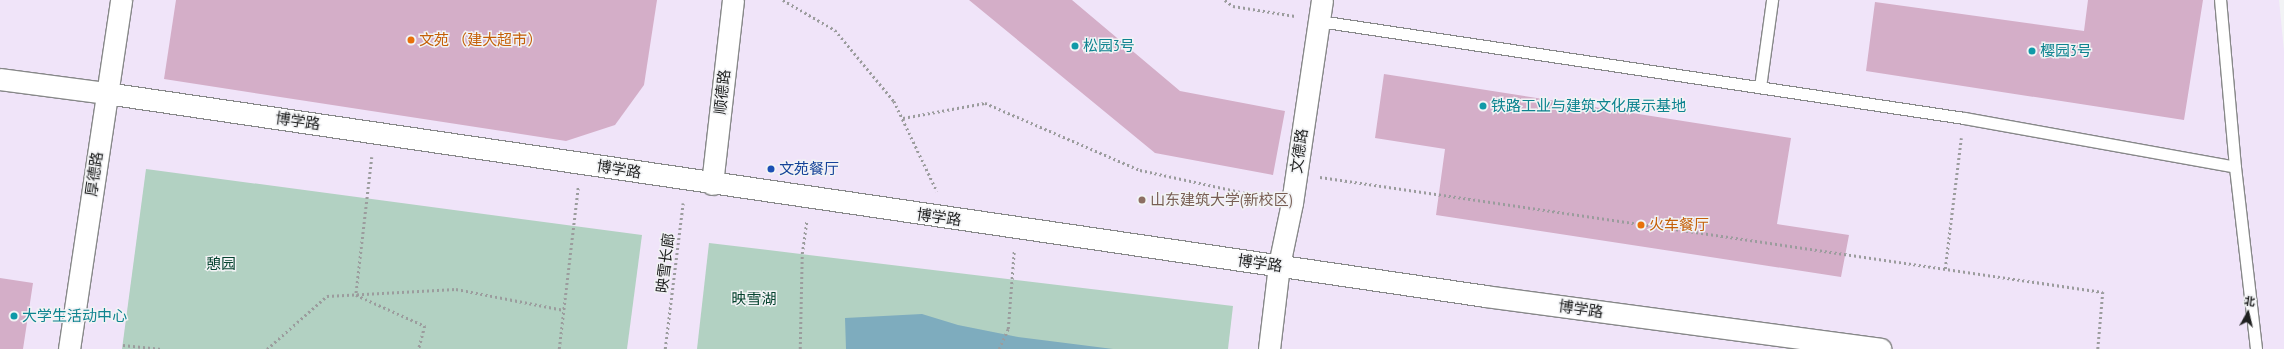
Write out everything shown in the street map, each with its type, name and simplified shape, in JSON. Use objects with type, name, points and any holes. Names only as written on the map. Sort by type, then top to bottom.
[{"type":"street","name":"厚德路","points":[[69,349],[121,0]]},
{"type":"street","name":"顺德路","points":[[712,184],[733,0]]},
{"type":"street","name":"文德路","points":[[1269,349],[1279,265],[1292,203],[1322,0]]},
{"type":"street","name":"博学路","points":[[0,79],[106,93],[950,219],[1279,265],[1820,345],[1880,349]]},
{"type":"lane","points":[[1760,87],[1772,0]]},
{"type":"lane","points":[[2220,0],[2235,167],[2256,349]]},
{"type":"lane","points":[[1319,20],[1964,118],[2235,167]]},
{"type":"path","points":[[783,0],[835,30],[894,102],[950,219]]},
{"type":"path","points":[[1225,0],[1233,6],[1319,20]]},
{"type":"path","points":[[902,118],[985,103],[1140,170],[1292,203]]},
{"type":"path","points":[[1945,269],[1964,118]]},
{"type":"path","points":[[356,295],[374,133]]},
{"type":"path","points":[[559,349],[581,164]]},
{"type":"path","points":[[1296,174],[2104,292],[2098,349]]},
{"type":"path","name":"映雪长廊","points":[[665,349],[686,179]]},
{"type":"path","points":[[800,349],[802,254],[810,198]]},
{"type":"path","points":[[999,349],[1008,329],[1016,228]]},
{"type":"path","points":[[267,349],[327,296],[456,289],[564,310]]},
{"type":"path","points":[[356,295],[425,326],[419,349]]},
{"type":"path","points":[[123,345],[162,349]]},
{"type":"shaded area","name":"山东建筑大学(新校区)","points":[[0,0],[2279,0],[2284,51],[2284,349],[0,349]]},
{"type":"green space","name":"憩园","points":[[146,169],[642,235],[627,349],[122,349]]},
{"type":"green space","name":"映雪湖","points":[[709,243],[1233,306],[1228,349],[697,349]]},
{"type":"water","points":[[922,314],[958,325],[1018,337],[1113,349],[846,349],[845,318]]},
{"type":"building","name":"文苑 （建大超市）","points":[[176,0],[657,0],[644,85],[615,125],[566,141],[164,79]]},
{"type":"building","name":"松园3号","points":[[969,0],[1072,0],[1180,91],[1285,111],[1273,175],[1155,153]]},
{"type":"building","name":"樱园3号","points":[[2088,0],[2203,0],[2184,120],[1866,71],[1875,2],[2084,31]]},
{"type":"building","points":[[1384,74],[1791,138],[1777,224],[1849,235],[1841,277],[1436,215],[1445,149],[1375,138]]},
{"type":"building","name":"大学生活动中心","points":[[0,278],[33,283],[23,349],[0,349]]},
{"type":"place","name":"文苑 （建大超市）","points":[[411,40]]},
{"type":"place","name":"松园3号","points":[[1075,46]]},
{"type":"place","name":"樱园3号","points":[[2032,51]]},
{"type":"place","name":"铁路工业与建筑文化展示基地","points":[[1483,106]]},
{"type":"place","name":"文苑餐厅","points":[[771,169]]},
{"type":"place","name":"山东建筑大学(新校区)","points":[[1142,200]]},
{"type":"place","name":"火车餐厅","points":[[1641,225]]},
{"type":"place","name":"大学生活动中心","points":[[14,316]]}]
